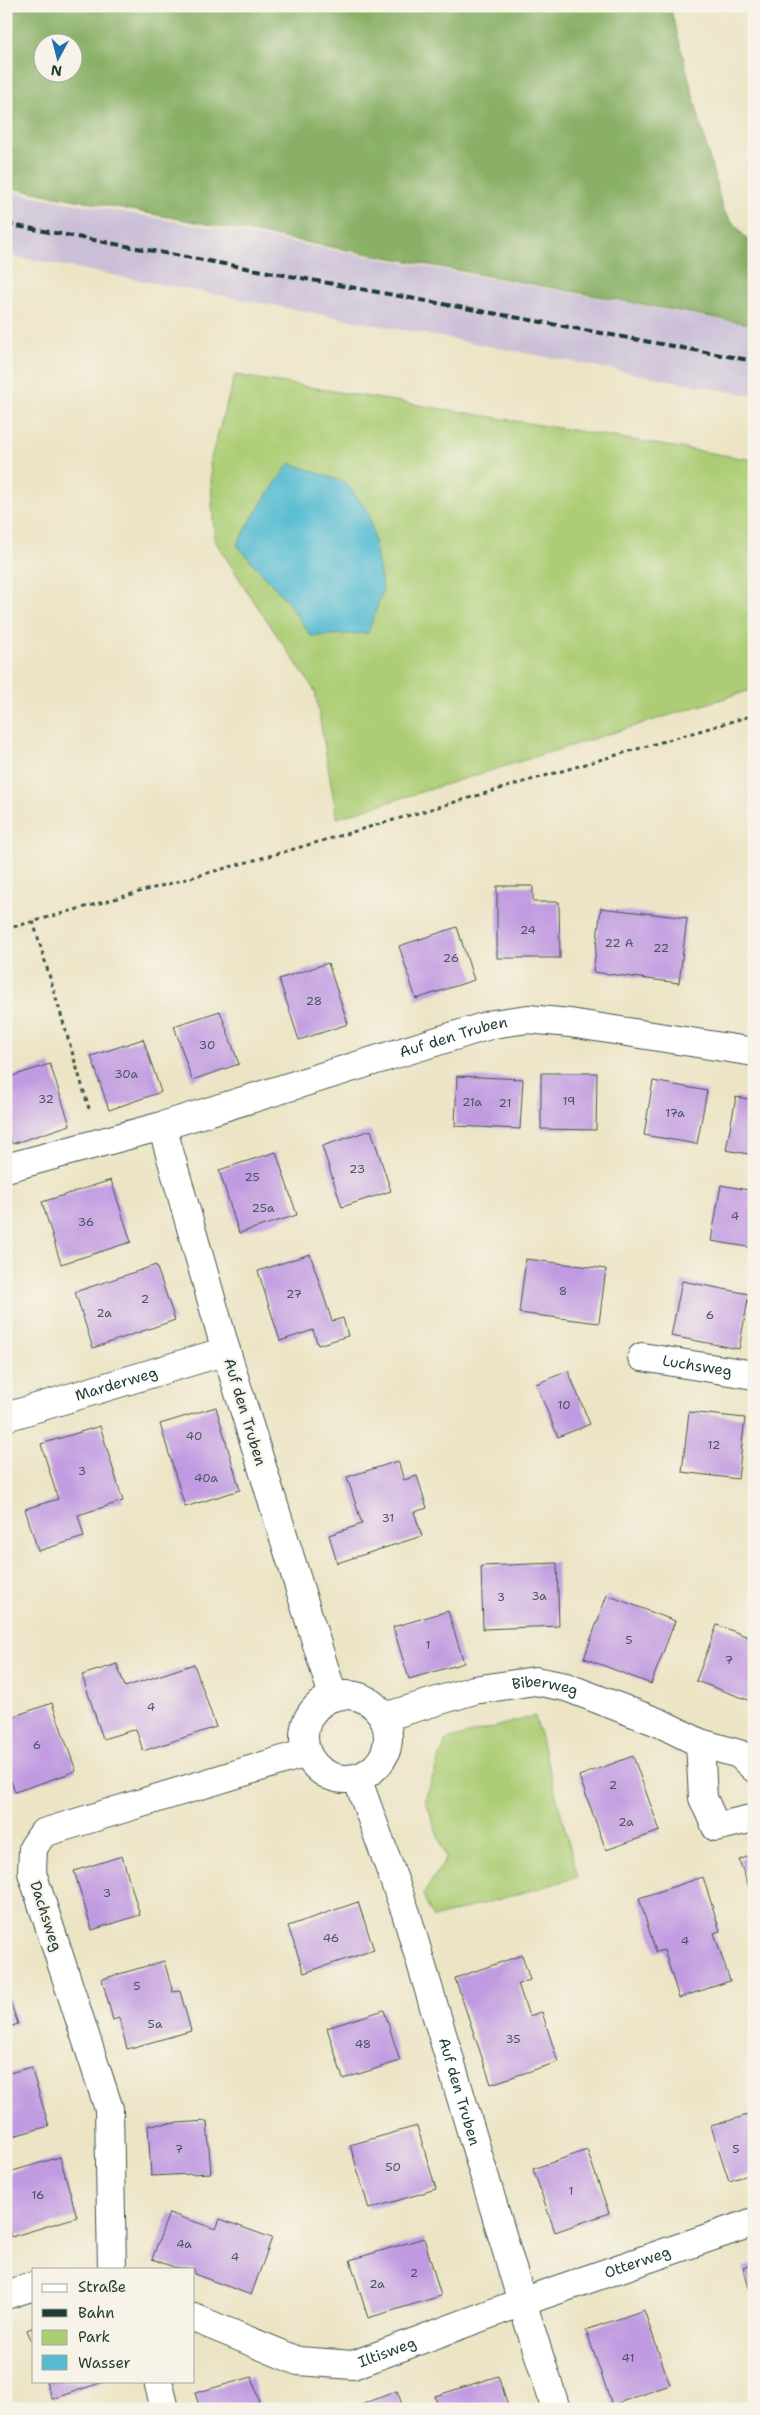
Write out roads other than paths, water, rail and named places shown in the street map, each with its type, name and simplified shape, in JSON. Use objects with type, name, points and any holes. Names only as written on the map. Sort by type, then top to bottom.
[{"type":"street","name":"Auf den Truben","points":[[6,1168],[162,1126],[493,1024],[528,1019],[570,1023],[754,1052]]},
{"type":"street","name":"Auf den Truben","points":[[162,1126],[226,1351],[333,1696]]},
{"type":"street","name":"Marderweg","points":[[6,1417],[226,1351]]},
{"type":"street","name":"Luchsweg","points":[[642,1357],[754,1375]]},
{"type":"street","name":"Biberweg","points":[[384,1717],[474,1690],[535,1681],[566,1687],[660,1723],[700,1743],[739,1754],[754,1768]]},
{"type":"street","points":[[348,1694],[362,1697],[375,1705],[384,1717],[389,1735],[385,1754],[374,1769],[357,1778],[342,1779],[327,1775],[315,1766],[306,1753],[303,1736],[307,1719],[317,1704],[333,1696],[348,1694]]},
{"type":"street","points":[[700,1743],[703,1798],[716,1827],[754,1818]]},
{"type":"street","name":"Dachsweg","points":[[112,2268],[109,2109],[32,1873],[33,1848],[43,1834],[306,1753]]},
{"type":"street","name":"Auf den Truben","points":[[357,1778],[406,1913],[522,2302],[556,2409]]},
{"type":"street","name":"Otterweg","points":[[522,2302],[754,2222]]},
{"type":"street","points":[[6,2295],[32,2287]]},
{"type":"street","name":"Iltisweg","points":[[195,2318],[298,2361],[353,2365],[522,2302]]},
{"type":"street","points":[[158,2382],[165,2409]]},
{"type":"water","points":[[290,463],[346,483],[369,513],[383,590],[368,633],[311,636],[286,600],[237,545],[262,502]]},
{"type":"railway","points":[[6,224],[754,361]]}]
